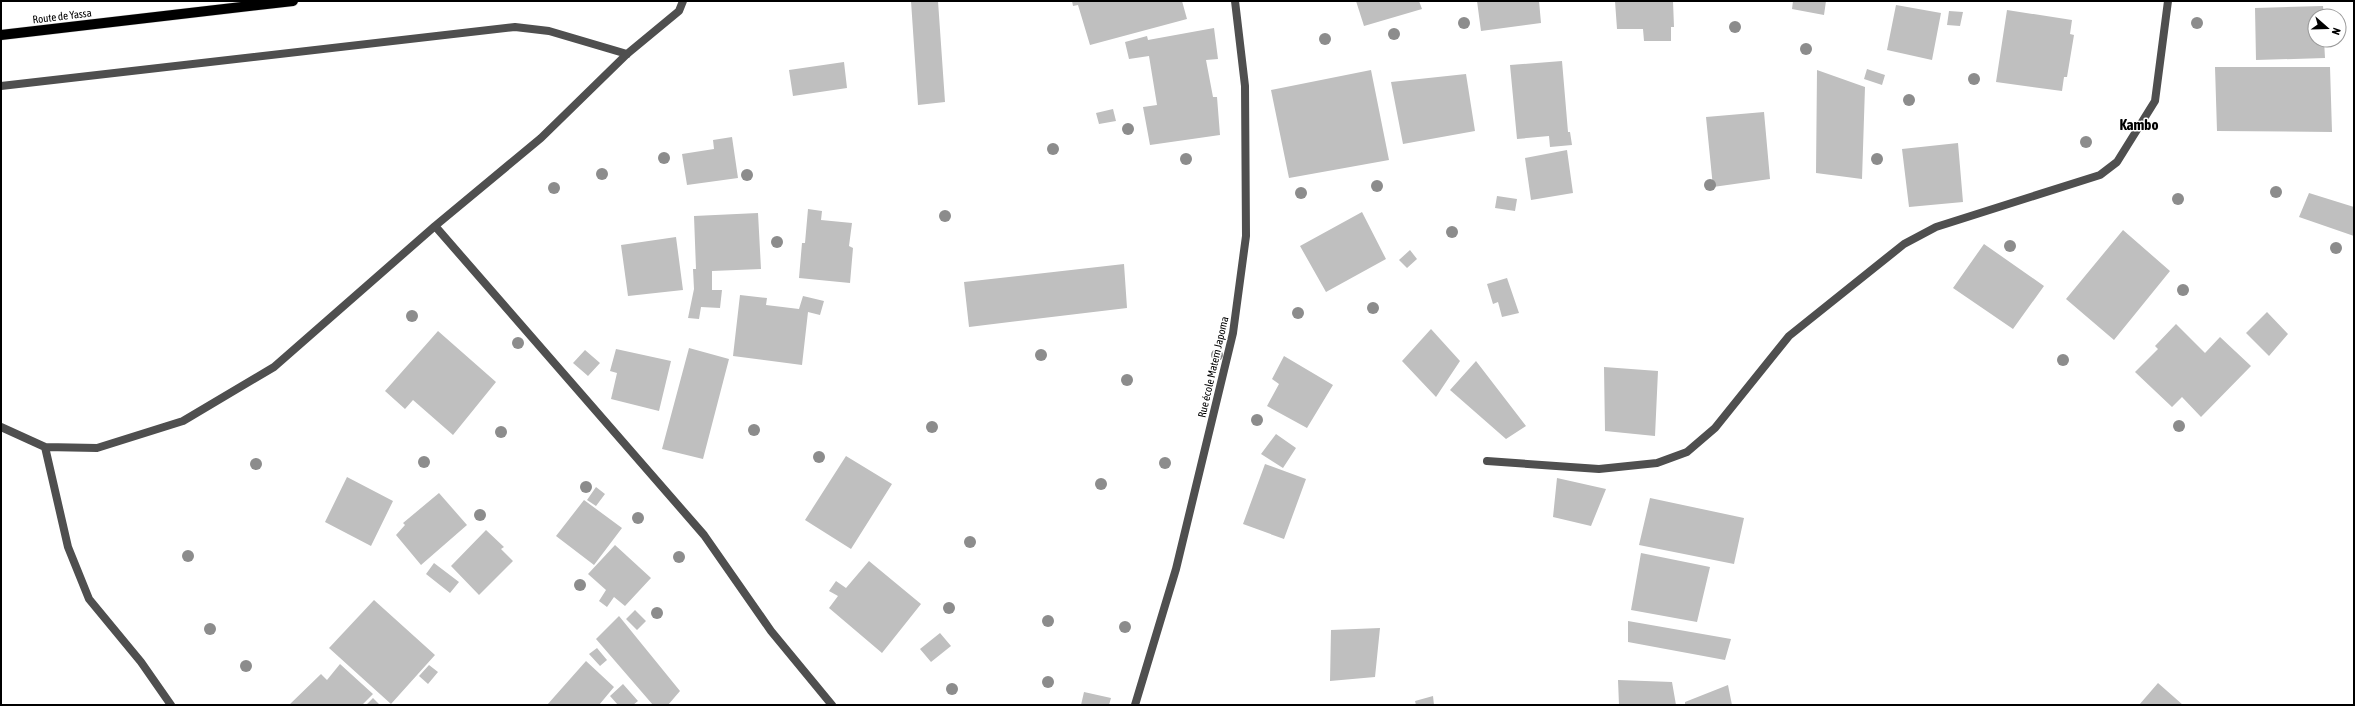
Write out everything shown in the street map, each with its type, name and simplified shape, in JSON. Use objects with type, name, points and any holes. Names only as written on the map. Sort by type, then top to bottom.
[{"type":"main road","name":"Route de Yassa","points":[[1,35],[293,1]]},
{"type":"street","points":[[1,427],[45,447],[97,448],[183,421],[274,367],[435,226],[541,138],[627,54],[679,11],[683,1]]},
{"type":"street","name":"Rue école Matern Japoma","points":[[1135,705],[1176,569],[1233,334],[1246,236],[1245,86],[1235,1]]},
{"type":"street","points":[[1486,461],[1599,469],[1657,463],[1687,452],[1714,428],[1789,336],[1904,244],[1936,227],[2100,175],[2117,162],[2155,101],[2168,1]]},
{"type":"street","points":[[1,86],[515,27],[549,31],[627,54]]},
{"type":"street","points":[[435,226],[704,535],[771,631],[832,705]]},
{"type":"street","points":[[45,447],[68,547],[89,599],[141,662],[171,705]]},
{"type":"building","points":[[911,1],[938,1],[945,102],[918,105]]},
{"type":"building","points":[[1072,1],[1182,1],[1187,19],[1090,45],[1078,5],[1073,6]]},
{"type":"building","points":[[1356,1],[1419,1],[1422,9],[1364,26]]},
{"type":"building","points":[[1477,1],[1539,1],[1541,23],[1481,31]]},
{"type":"building","points":[[1615,1],[1673,1],[1674,27],[1671,27],[1671,41],[1644,41],[1643,29],[1617,29]]},
{"type":"building","points":[[1793,1],[1826,1],[1824,15],[1792,9]]},
{"type":"building","points":[[1896,5],[1941,13],[1932,60],[1887,50]]},
{"type":"building","points":[[2323,6],[2323,8],[2307,8],[2307,48],[2324,48],[2325,58],[2256,60],[2255,8]]},
{"type":"building","points":[[2007,10],[2072,20],[2070,34],[2074,35],[2067,77],[2064,77],[2062,91],[1996,82]]},
{"type":"building","points":[[1949,11],[1963,12],[1960,26],[1947,25]]},
{"type":"building","points":[[1214,28],[1218,59],[1206,60],[1213,97],[1217,97],[1220,135],[1150,145],[1143,107],[1157,105],[1149,56],[1129,59],[1125,42],[1147,36],[1148,40]]},
{"type":"building","points":[[1562,61],[1568,132],[1570,132],[1572,145],[1550,147],[1549,136],[1517,139],[1510,65]]},
{"type":"building","points":[[844,62],[847,88],[793,96],[789,70]]},
{"type":"building","points":[[2215,67],[2330,67],[2332,132],[2217,131]]},
{"type":"building","points":[[1867,69],[1885,75],[1882,85],[1864,79]]},
{"type":"building","points":[[1371,70],[1389,160],[1289,178],[1271,90]]},
{"type":"building","points":[[1817,70],[1865,87],[1862,179],[1816,173]]},
{"type":"building","points":[[1466,74],[1475,131],[1403,144],[1391,82]]},
{"type":"building","points":[[1113,109],[1116,121],[1099,124],[1096,113]]},
{"type":"building","points":[[1764,112],[1770,179],[1713,187],[1706,117]]},
{"type":"building","points":[[732,137],[738,178],[687,185],[682,154],[714,149],[713,140]]},
{"type":"building","points":[[1958,143],[1963,202],[1909,207],[1902,149]]},
{"type":"building","points":[[1567,150],[1573,193],[1531,200],[1525,158]]},
{"type":"building","points":[[2309,193],[2354,207],[2354,236],[2299,217]]},
{"type":"building","points":[[1497,196],[1517,199],[1515,211],[1495,208]]},
{"type":"building","points":[[808,209],[822,211],[821,220],[852,223],[849,246],[853,248],[850,283],[799,278],[802,243],[805,243]]},
{"type":"building","points":[[1362,212],[1386,259],[1326,292],[1300,246]]},
{"type":"building","points":[[758,213],[761,269],[712,271],[712,290],[722,290],[720,308],[701,307],[699,319],[688,318],[694,289],[693,269],[696,269],[694,216]]},
{"type":"building","points":[[2123,230],[2170,271],[2114,340],[2066,299]]},
{"type":"building","points":[[676,237],[683,290],[628,296],[621,245]]},
{"type":"building","points":[[1984,244],[2044,286],[2013,329],[1953,288]]},
{"type":"building","points":[[1410,250],[1417,259],[1407,268],[1399,260]]},
{"type":"building","points":[[1124,264],[1127,308],[969,327],[964,282]]},
{"type":"building","points":[[1507,278],[1519,313],[1502,317],[1498,302],[1493,304],[1487,284]]},
{"type":"building","points":[[740,295],[767,298],[766,305],[799,309],[803,296],[824,301],[820,315],[808,312],[802,365],[733,356]]},
{"type":"building","points":[[2267,312],[2288,334],[2269,356],[2246,333]]},
{"type":"building","points":[[2176,324],[2205,353],[2220,337],[2251,366],[2201,417],[2182,397],[2172,407],[2135,372],[2158,349],[2155,346]]},
{"type":"building","points":[[1431,329],[1460,361],[1436,397],[1402,361]]},
{"type":"building","points":[[438,331],[496,382],[453,435],[413,400],[405,409],[385,391]]},
{"type":"building","points":[[689,348],[729,359],[703,459],[662,449]]},
{"type":"building","points":[[616,349],[671,361],[659,411],[611,399],[617,373],[610,371]]},
{"type":"building","points":[[585,350],[600,363],[588,376],[573,363]]},
{"type":"building","points":[[1284,356],[1333,385],[1307,428],[1267,406],[1279,384],[1272,379]]},
{"type":"building","points":[[1476,361],[1526,426],[1506,439],[1450,390]]},
{"type":"building","points":[[1604,367],[1658,371],[1655,436],[1605,431]]},
{"type":"building","points":[[1276,434],[1296,448],[1283,468],[1261,454]]},
{"type":"building","points":[[846,456],[892,484],[851,549],[805,520]]},
{"type":"building","points":[[1265,464],[1306,479],[1284,539],[1243,524]]},
{"type":"building","points":[[347,477],[393,501],[371,546],[325,522]]},
{"type":"building","points":[[1557,478],[1606,489],[1591,526],[1553,517]]},
{"type":"building","points":[[596,487],[605,494],[596,506],[587,500]]},
{"type":"building","points":[[439,493],[467,525],[421,565],[396,535],[405,525],[403,523]]},
{"type":"building","points":[[1650,498],[1744,518],[1734,564],[1639,545]]},
{"type":"building","points":[[584,500],[622,528],[594,565],[556,536]]},
{"type":"building","points":[[486,530],[504,547],[501,549],[513,561],[479,595],[451,566]]},
{"type":"building","points":[[615,545],[651,578],[625,606],[614,597],[607,607],[599,601],[606,590],[588,574]]},
{"type":"building","points":[[1641,553],[1710,567],[1697,622],[1631,610]]},
{"type":"building","points":[[869,561],[921,604],[882,653],[829,608],[838,596],[829,591],[836,581],[846,588]]},
{"type":"building","points":[[434,563],[459,582],[450,593],[426,574]]},
{"type":"building","points":[[374,600],[435,655],[391,704],[329,648]]},
{"type":"building","points":[[635,610],[646,621],[637,630],[626,619]]},
{"type":"building","points":[[619,616],[680,691],[668,705],[653,705],[596,639]]},
{"type":"building","points":[[1628,621],[1731,639],[1725,660],[1628,642]]},
{"type":"building","points":[[1380,628],[1375,677],[1330,681],[1331,630]]},
{"type":"building","points":[[940,633],[951,646],[931,662],[920,649]]},
{"type":"building","points":[[597,648],[607,660],[600,666],[589,654]]},
{"type":"building","points":[[586,661],[614,687],[599,705],[547,705]]},
{"type":"building","points":[[340,664],[373,694],[362,705],[289,705],[321,674],[327,680]]},
{"type":"building","points":[[429,665],[438,672],[428,684],[419,676]]},
{"type":"building","points":[[1618,680],[1672,682],[1676,705],[1619,705]]},
{"type":"building","points":[[2158,683],[2183,705],[2139,705]]},
{"type":"building","points":[[623,684],[638,701],[633,705],[618,705],[610,696]]},
{"type":"building","points":[[1728,685],[1732,705],[1685,705],[1685,702]]},
{"type":"building","points":[[1084,692],[1111,698],[1109,705],[1081,705]]},
{"type":"building","points":[[1433,696],[1434,705],[1416,705],[1415,701]]},
{"type":"building","points":[[373,698],[380,705],[366,705]]},
{"type":"district","name":"Kambo","points":[[2139,125]]}]
